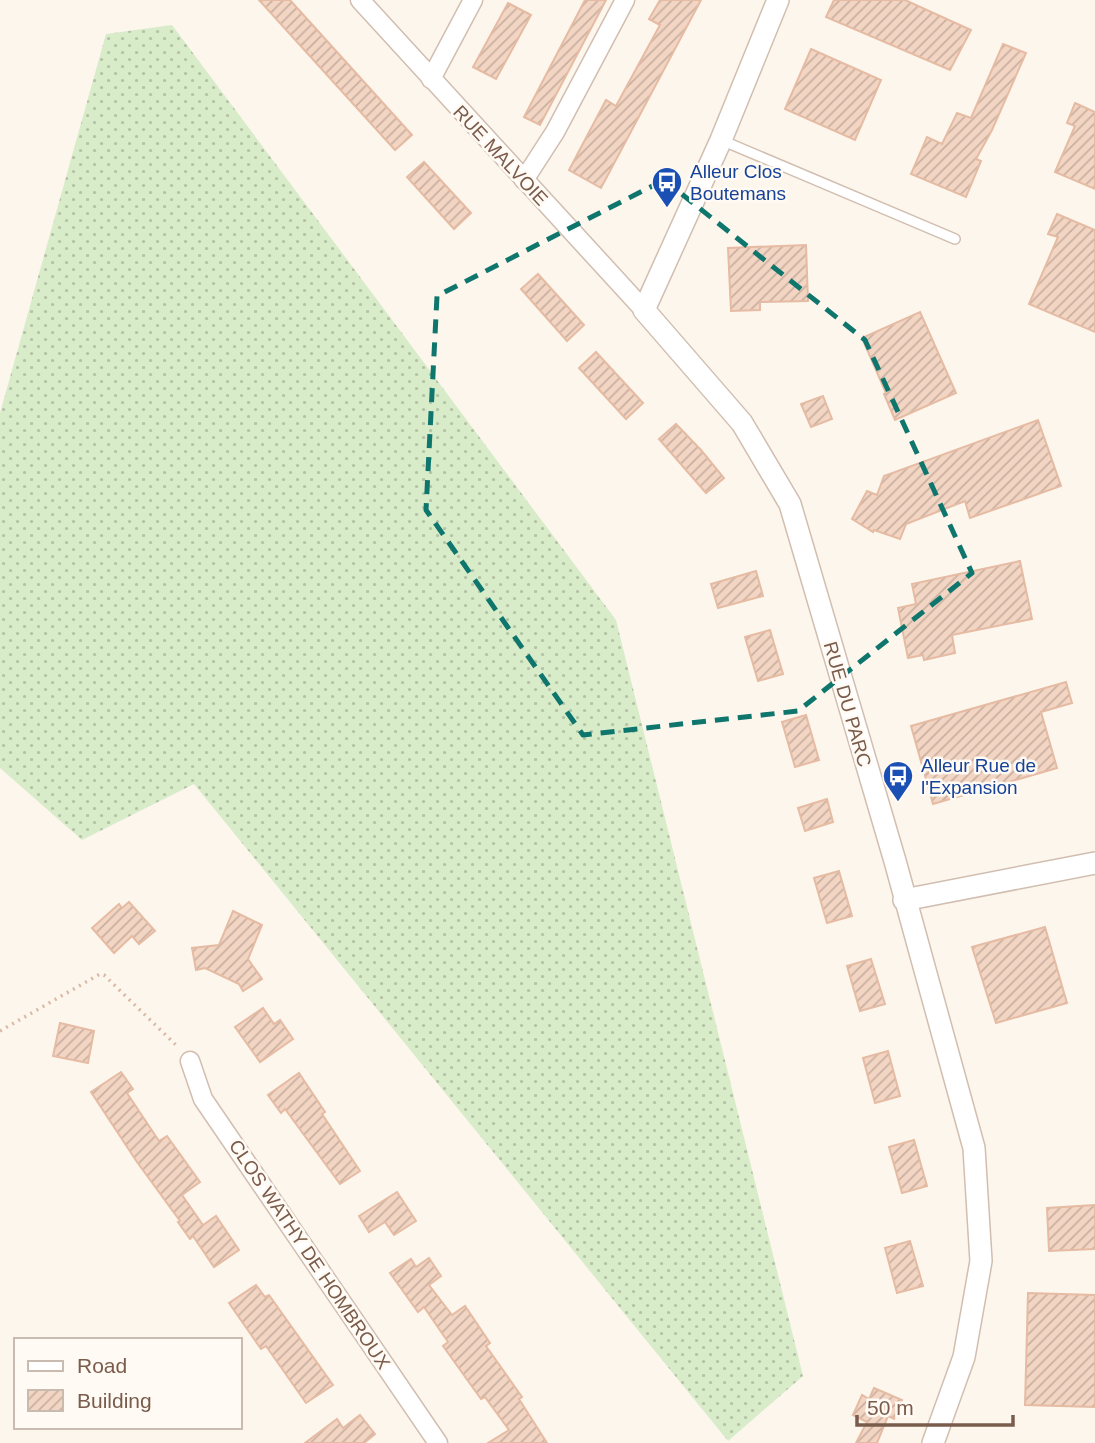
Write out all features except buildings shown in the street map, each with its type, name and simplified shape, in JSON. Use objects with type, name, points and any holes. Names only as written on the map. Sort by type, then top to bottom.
[{"type":"street","name":"RUE MALVOIE","points":[[360,0],[644,310]]},
{"type":"street","points":[[431,79],[473,0]]},
{"type":"street","points":[[524,180],[555,132],[625,0]]},
{"type":"street","points":[[644,310],[721,140],[778,0]]},
{"type":"street","name":"RUE DU PARC","points":[[644,310],[742,423],[790,504],[895,861],[974,1148],[981,1261],[964,1357],[933,1443]]},
{"type":"street","points":[[904,900],[1095,863]]},
{"type":"street","name":"CLOS WATHY DE HOMBROUX","points":[[190,1061],[203,1099],[438,1443]]},
{"type":"lane","points":[[721,140],[955,239]]},
{"type":"path","points":[[0,1031],[100,974],[170,1037],[190,1061]]},
{"type":"highlighted area","points":[[664,180],[865,340],[972,573],[798,711],[583,735],[426,510],[437,296]]},
{"type":"green space","points":[[172,25],[616,620],[803,1376],[728,1441],[194,784],[82,840],[0,768],[0,413],[106,34]]},
{"type":"place","name":"Alleur Clos Boutemans","points":[[667,209]]},
{"type":"place","name":"Alleur Rue de l'Expansion","points":[[898,803]]}]
